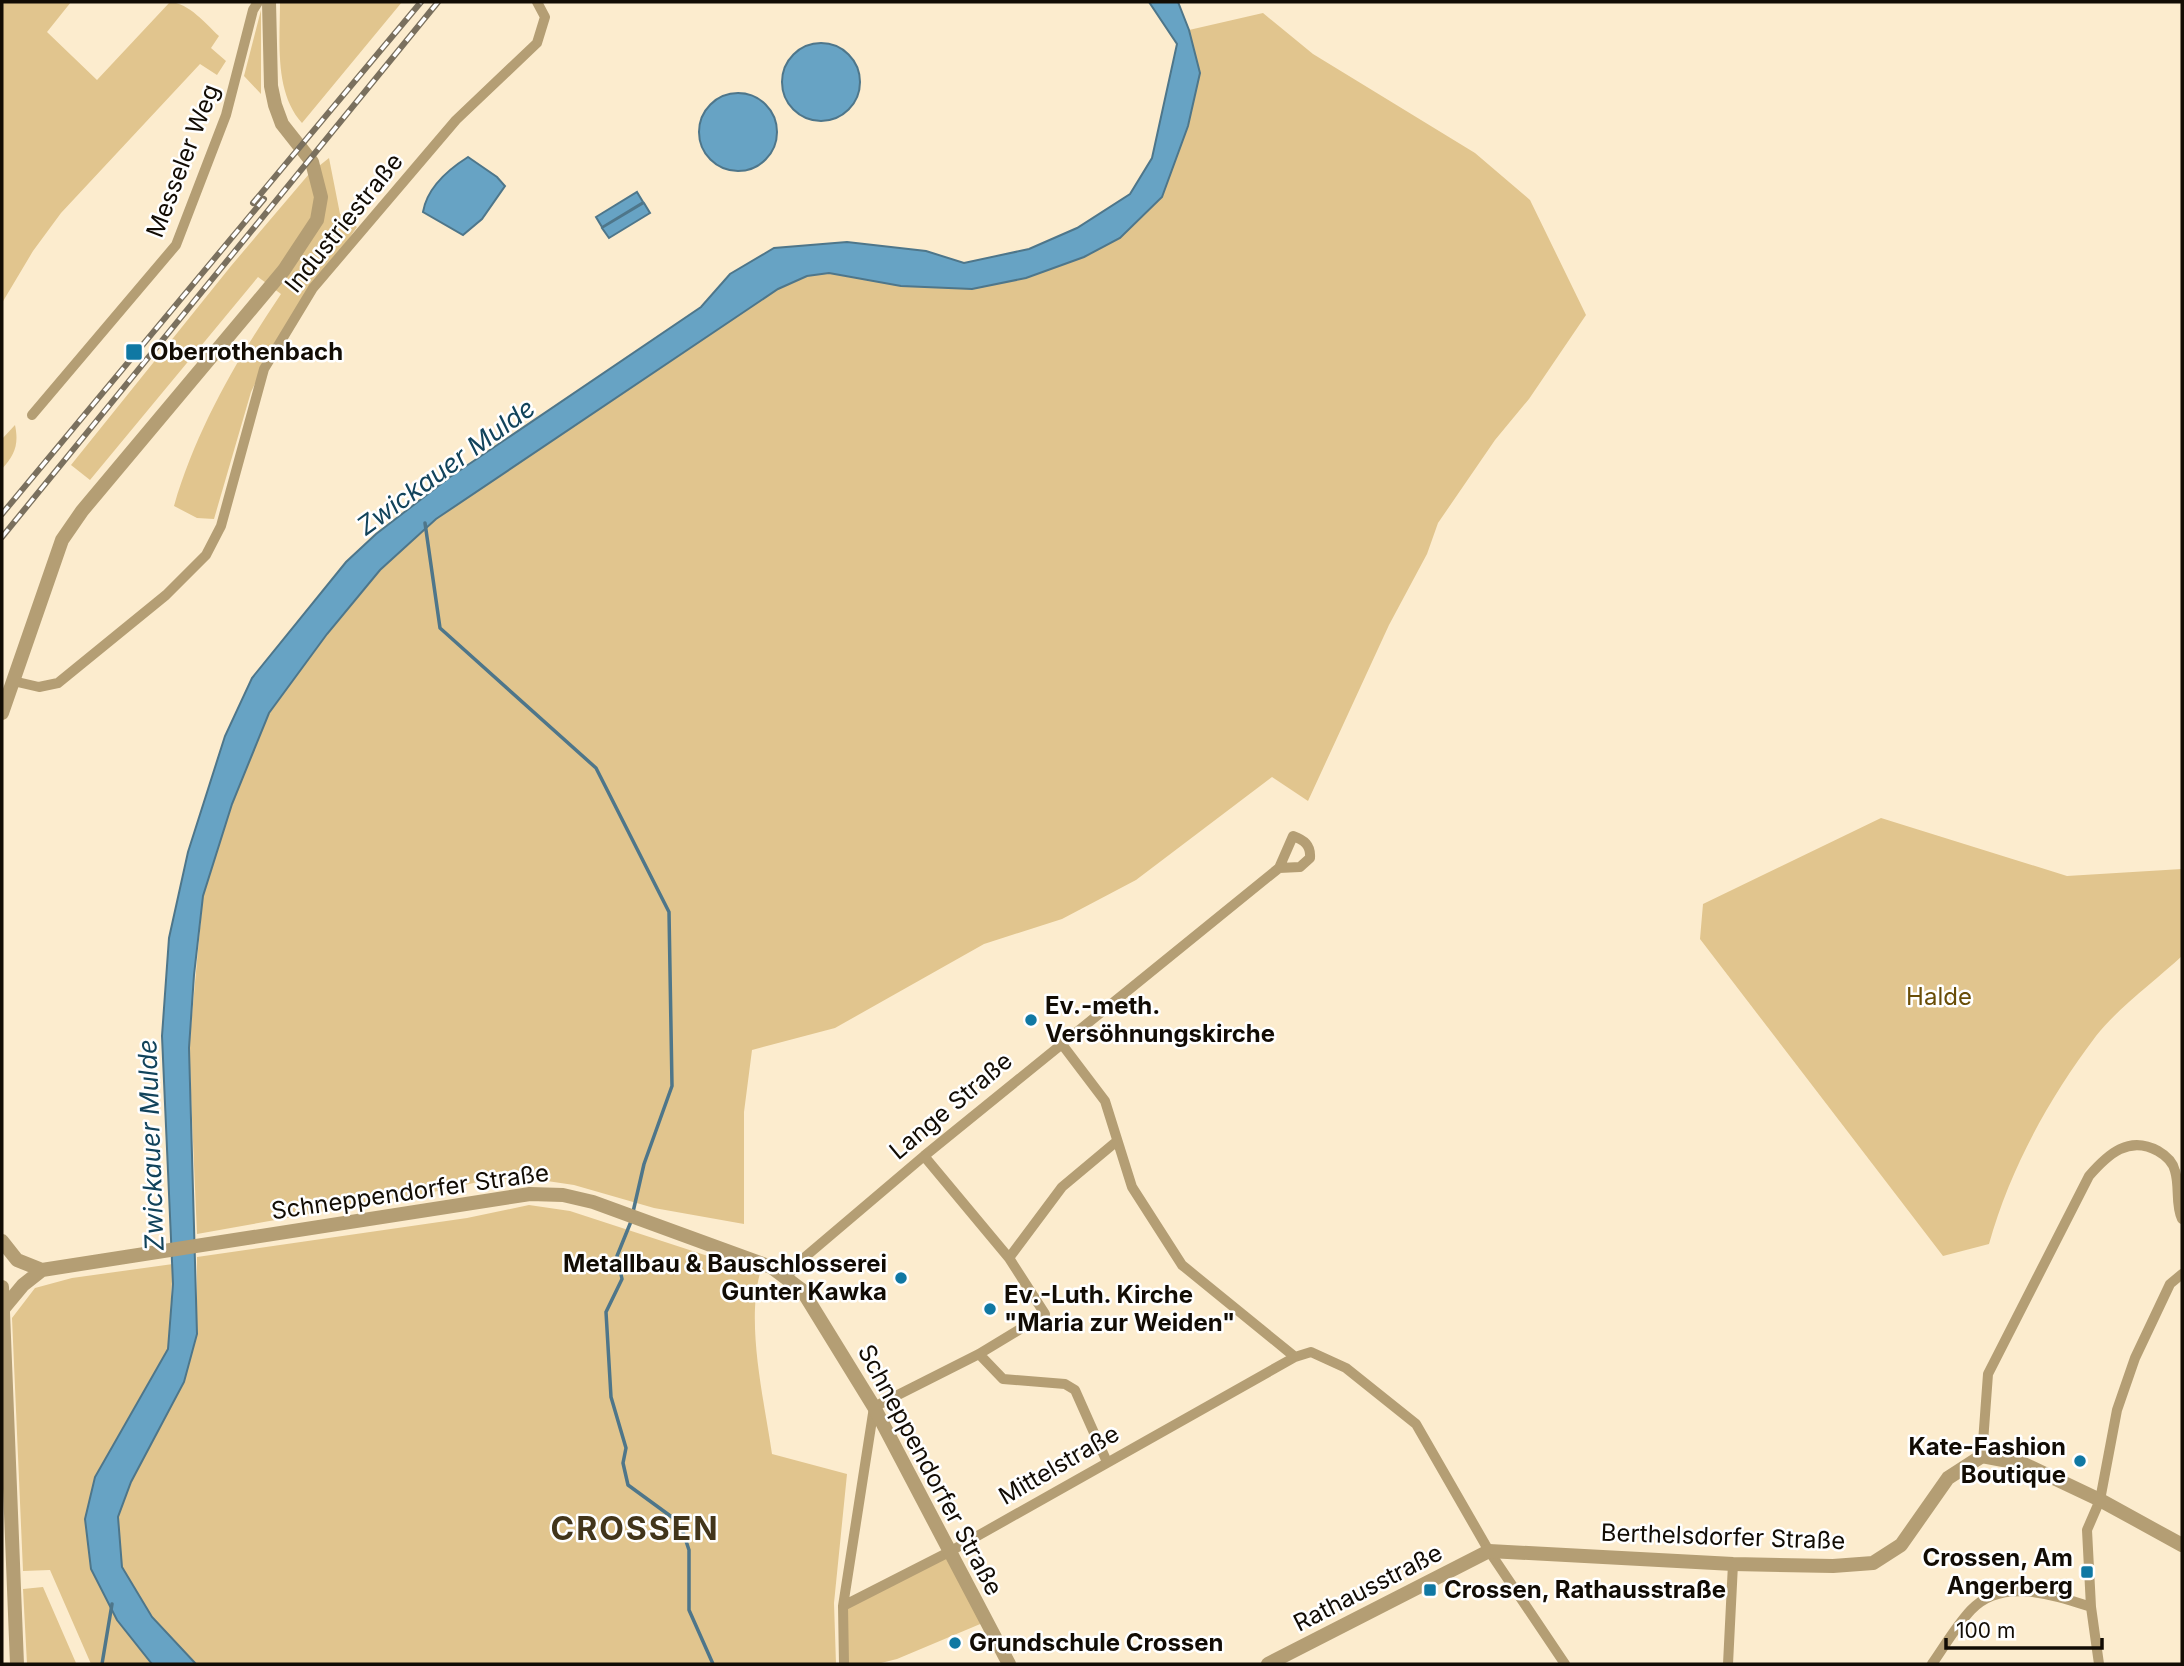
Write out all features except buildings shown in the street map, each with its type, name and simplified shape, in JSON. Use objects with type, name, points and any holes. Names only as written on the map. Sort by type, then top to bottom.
[{"type":"street","name":"Messeler Weg","points":[[32,415],[176,245],[226,115],[253,10],[258,2]]},
{"type":"street","points":[[2,713],[62,540],[284,270],[317,220],[321,197],[312,162],[282,124],[275,105],[271,86],[269,2]]},
{"type":"street","name":"Industriestraße","points":[[13,681],[39,687],[58,683],[166,595],[206,555],[221,526],[264,369],[322,278],[456,120],[537,44],[545,17],[537,2]]},
{"type":"street","name":"Lange Straße","points":[[787,1276],[805,1257],[924,1156],[1279,868]]},
{"type":"street","points":[[1061,1043],[1105,1101],[1132,1187],[1182,1265],[1295,1357],[1311,1352],[1346,1368],[1416,1424],[1489,1551],[1565,1664]]},
{"type":"street","points":[[1009,1258],[1062,1187],[1117,1142]]},
{"type":"street","points":[[2182,1220],[2178,1211],[2175,1170],[2166,1155],[2146,1144],[2123,1146],[2103,1159],[2089,1175],[1988,1374],[1982,1456],[2024,1465],[2100,1500],[2182,1545]]},
{"type":"street","points":[[844,1664],[843,1606],[874,1407],[979,1354],[1045,1314],[1009,1258],[924,1156]]},
{"type":"street","name":"Schneppendorfer Straße","points":[[42,1270],[530,1194],[563,1195],[593,1202],[771,1267],[787,1276],[813,1306],[874,1407],[1009,1664]]},
{"type":"street","points":[[2,1241],[17,1260],[42,1270],[23,1285],[3,1309]]},
{"type":"street","points":[[2099,1664],[2091,1607],[2087,1530],[2100,1500],[2117,1410],[2135,1358],[2170,1284],[2182,1274]]},
{"type":"street","points":[[2,1287],[8,1583],[17,1664]]},
{"type":"street","points":[[979,1354],[1003,1379],[1065,1384],[1075,1390],[1107,1462]]},
{"type":"street","name":"Mittelstraße","points":[[843,1606],[949,1552],[1295,1357]]},
{"type":"street","name":"Berthelsdorfer Straße","points":[[1489,1551],[1733,1564],[1833,1566],[1872,1563],[1901,1545],[1948,1478],[1982,1456]]},
{"type":"street","name":"Rathausstraße","points":[[1268,1664],[1489,1551]]},
{"type":"street","points":[[1728,1664],[1733,1564]]},
{"type":"street","points":[[1932,1664],[1972,1609],[2001,1592],[2045,1592],[2091,1607]]},
{"type":"green space","points":[[2,2],[71,2],[47,32],[97,80],[170,2],[190,10],[219,36],[211,48],[226,61],[217,75],[200,64],[61,213],[33,251],[2,303]]},
{"type":"green space","points":[[280,2],[402,2],[302,123],[287,96],[280,66]]},
{"type":"green space","points":[[261,10],[261,94],[244,76]]},
{"type":"green space","points":[[1263,13],[1313,54],[1475,153],[1530,200],[1586,315],[1529,399],[1495,440],[1438,523],[1427,554],[1389,625],[1308,801],[1272,777],[1136,880],[1062,919],[984,944],[835,1028],[752,1050],[744,1112],[744,1224],[654,1208],[574,1185],[527,1178],[486,1180],[444,1190],[197,1234],[189,1048],[203,896],[232,804],[269,714],[327,634],[380,570],[436,519],[778,289],[807,276],[829,273],[901,286],[972,289],[1120,238],[1200,73],[1189,30]]},
{"type":"green space","points":[[329,158],[340,214],[357,227],[273,346],[251,392],[214,519],[197,518],[174,506],[194,449],[219,396],[281,294],[258,277],[90,480],[71,465],[231,266],[309,174]]},
{"type":"green space","points":[[15,425],[15,449],[2,469],[2,439]]},
{"type":"green space","name":"Halde","points":[[1881,818],[2067,876],[2182,869],[2182,956],[2115,1015],[2096,1036],[2062,1084],[2020,1162],[1989,1244],[1943,1256],[1700,939],[1703,904]]},
{"type":"green space","points":[[529,1205],[570,1211],[760,1273],[756,1294],[756,1339],[772,1454],[847,1474],[834,1603],[836,1664],[196,1664],[152,1617],[121,1567],[118,1517],[131,1482],[184,1382],[197,1334],[197,1257],[467,1218]]},
{"type":"green space","points":[[173,1264],[168,1350],[95,1477],[117,1620],[152,1664],[91,1664],[50,1570],[23,1571],[12,1318],[35,1288],[72,1278]]},
{"type":"green space","points":[[949,1552],[985,1622],[897,1659],[877,1664],[844,1664],[843,1606]]},
{"type":"green space","points":[[43,1587],[76,1664],[27,1664],[23,1589]]},
{"type":"water","points":[[1149,2],[1178,2],[1189,30],[1200,73],[1188,126],[1162,197],[1120,238],[1084,257],[1026,278],[972,289],[901,286],[829,273],[807,276],[778,289],[436,519],[380,570],[327,634],[269,713],[232,804],[203,896],[189,1048],[197,1334],[184,1382],[131,1482],[118,1517],[122,1567],[152,1617],[196,1664],[152,1664],[117,1620],[91,1569],[85,1519],[95,1477],[168,1349],[173,1284],[162,1036],[169,938],[188,852],[225,736],[252,678],[346,562],[376,534],[450,477],[701,307],[730,274],[774,248],[847,242],[926,251],[964,263],[1029,249],[1077,228],[1130,194],[1152,158],[1177,44]]},
{"type":"water","points":[[813,43],[829,43],[843,49],[854,60],[860,74],[860,90],[854,104],[843,115],[829,121],[813,121],[799,115],[788,104],[782,90],[782,74],[788,60],[799,49]]},
{"type":"water","points":[[730,93],[746,93],[760,99],[771,110],[777,124],[777,140],[771,154],[760,165],[746,171],[730,171],[716,165],[705,154],[699,140],[699,124],[705,110],[716,99]]},
{"type":"water","points":[[468,157],[497,177],[505,186],[482,219],[463,235],[423,212],[434,187]]},
{"type":"water","points":[[637,192],[643,202],[602,227],[596,217]]},
{"type":"water","points":[[644,203],[650,213],[609,238],[602,228]]},
{"type":"waterway","points":[[425,523],[440,628],[596,768],[669,912],[672,1086],[644,1164],[633,1212]]},
{"type":"waterway","points":[[632,1219],[617,1256],[622,1279],[606,1312],[611,1397],[626,1448],[623,1463],[628,1485],[680,1523],[689,1550],[689,1610],[713,1664]]},
{"type":"waterway","points":[[102,1664],[112,1604]]},
{"type":"railway","points":[[253,203],[421,2]]},
{"type":"railway","points":[[2,537],[438,2]]},
{"type":"railway","points":[[2,514],[264,199]]},
{"type":"place","name":"Oberrothenbach","points":[[134,352]]},
{"type":"place","name":"Ev.-meth. Versöhnungskirche","points":[[1031,1020]]},
{"type":"place","name":"Metallbau & Bauschlosserei Gunter Kawka","points":[[901,1278]]},
{"type":"place","name":"Ev.-Luth. Kirche \"Maria zur Weiden\"","points":[[990,1309]]},
{"type":"place","name":"Kate-Fashion Boutique","points":[[2080,1461]]},
{"type":"place","name":"Crossen, Am Angerberg","points":[[2087,1572]]},
{"type":"place","name":"Crossen, Rathausstraße","points":[[1430,1590]]},
{"type":"place","name":"Grundschule Crossen","points":[[955,1643]]},
{"type":"district","name":"CROSSEN","points":[[635,1529]]},
{"type":"water label","name":"Zwickauer Mulde","points":[[446,467]]},
{"type":"water label","name":"Zwickauer Mulde","points":[[151,1145]]}]
